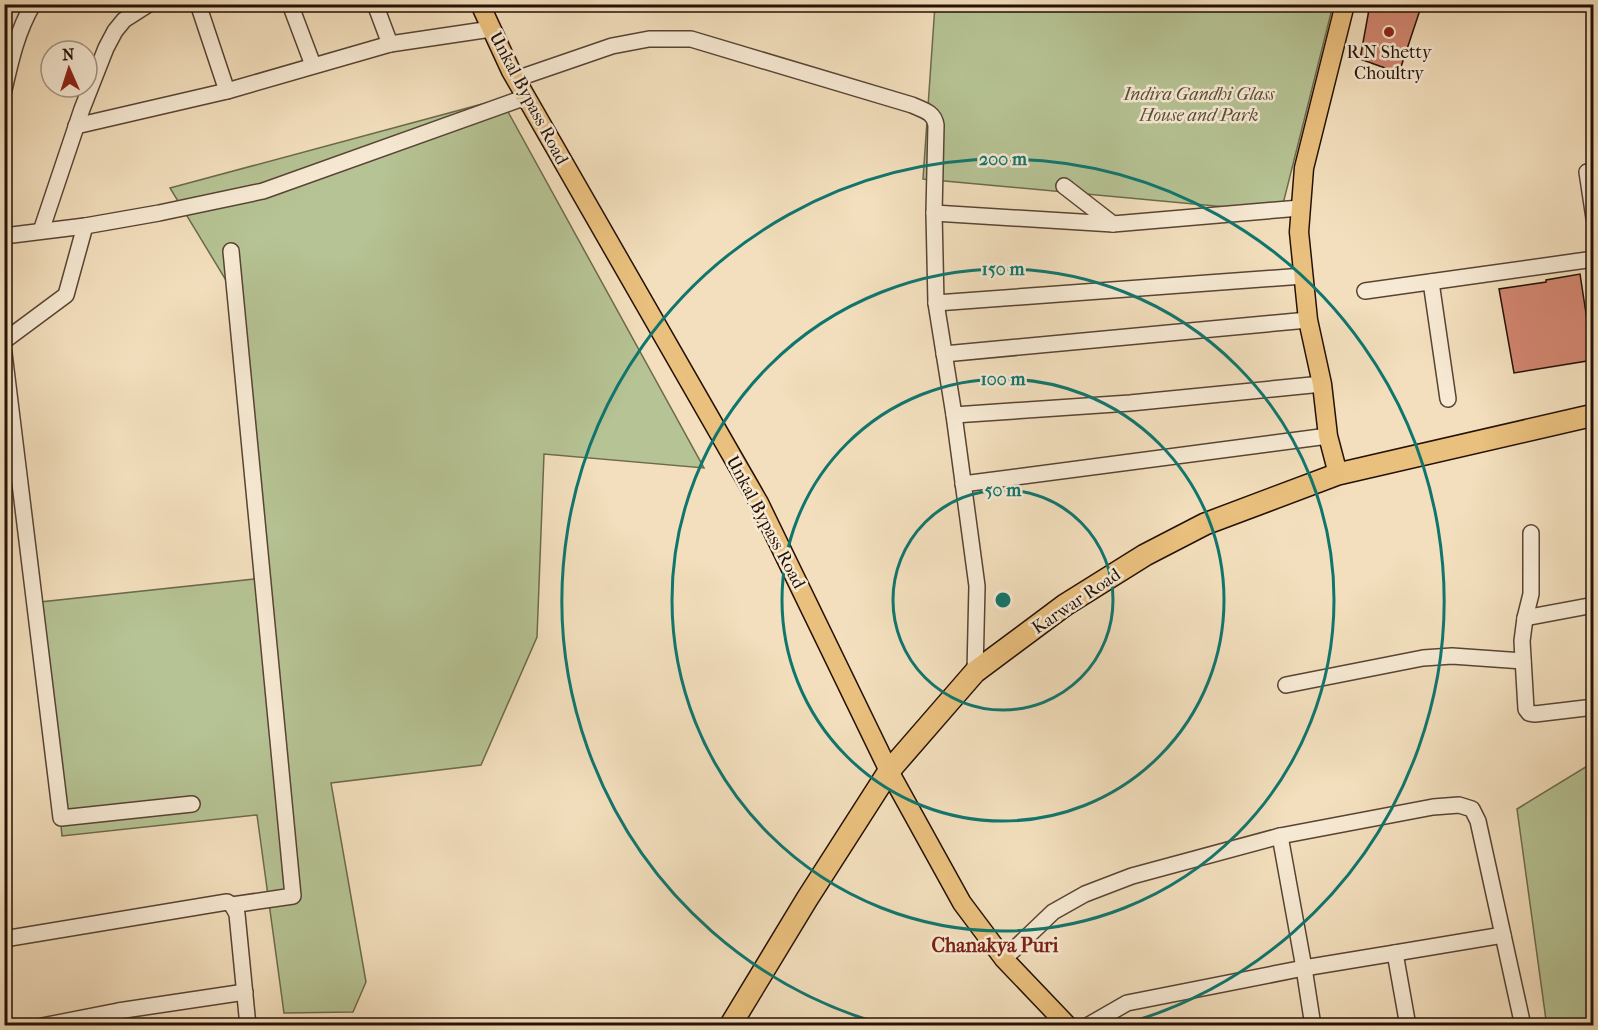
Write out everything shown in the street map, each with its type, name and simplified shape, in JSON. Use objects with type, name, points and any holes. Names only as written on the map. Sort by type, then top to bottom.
[{"type":"highway","name":"Karwar Road","points":[[730,1026],[807,899],[889,771],[975,672],[1065,605],[1145,555],[1205,524],[1338,474],[1593,415]]},
{"type":"main road","name":"Unkal Bypass Road","points":[[480,4],[526,97],[759,503],[889,771],[962,903],[1004,959],[1068,1026]]},
{"type":"main road","points":[[1338,474],[1328,436],[1322,384],[1308,320],[1299,232],[1304,168],[1345,4]]},
{"type":"street","points":[[4,90],[13,49],[33,4]]},
{"type":"street","points":[[41,231],[76,126],[106,48],[124,20],[149,4]]},
{"type":"street","points":[[198,4],[228,91]]},
{"type":"street","points":[[290,4],[312,65]]},
{"type":"street","points":[[375,4],[390,44]]},
{"type":"street","points":[[76,126],[228,91],[390,44],[491,29]]},
{"type":"street","points":[[516,79],[612,46],[649,39],[691,39],[912,105],[935,118],[936,303],[977,586],[975,672]]},
{"type":"street","points":[[4,236],[85,226],[263,191],[526,97]]},
{"type":"street","points":[[1587,172],[1593,218]]},
{"type":"street","points":[[1064,186],[1113,224]]},
{"type":"street","points":[[934,213],[1113,224],[1300,208]]},
{"type":"street","points":[[4,341],[66,296],[85,226]]},
{"type":"street","points":[[231,251],[293,896],[232,905]]},
{"type":"street","points":[[1365,291],[1593,259]]},
{"type":"street","points":[[936,303],[1303,276]]},
{"type":"street","points":[[1431,282],[1448,399]]},
{"type":"street","points":[[944,354],[1308,320]]},
{"type":"street","points":[[4,353],[61,818],[192,804]]},
{"type":"street","points":[[954,415],[1130,404],[1322,384]]},
{"type":"street","points":[[963,484],[1328,436]]},
{"type":"street","points":[[1531,533],[1531,594],[1522,641],[1526,709],[1529,713],[1535,714],[1593,707]]},
{"type":"street","points":[[1525,618],[1593,605]]},
{"type":"street","points":[[1286,685],[1424,658],[1452,656],[1523,661]]},
{"type":"street","points":[[1004,959],[1053,912],[1085,894],[1132,876],[1280,836],[1433,807],[1459,805],[1472,809],[1478,820],[1523,1026]]},
{"type":"street","points":[[1280,836],[1312,1026]]},
{"type":"street","points":[[4,939],[227,902],[232,905],[237,914],[248,1026]]},
{"type":"street","points":[[1087,1026],[1127,1003],[1304,968],[1503,935]]},
{"type":"street","points":[[1395,953],[1408,1026]]},
{"type":"street","points":[[42,1026],[118,1011],[245,992]]},
{"type":"green space","name":"Indira Gandhi Glass House and Park","points":[[935,5],[1333,5],[1281,212],[923,179]]},
{"type":"green space","points":[[501,99],[704,468],[544,454],[537,637],[481,765],[331,783],[366,982],[353,1012],[284,1013],[257,815],[62,836],[40,602],[254,579],[255,559],[238,300],[170,188]]},
{"type":"green space","points":[[1593,764],[1593,1025],[1535,1025],[1546,1020],[1517,809]]},
{"type":"building","name":"R N Shetty Choultry","points":[[1370,4],[1422,4],[1399,73],[1360,59]]},
{"type":"building","points":[[1580,274],[1587,320],[1593,319],[1593,360],[1514,373],[1499,289]]},
{"type":"place","name":"R N Shetty Choultry","points":[[1389,32]]},
{"type":"district","name":"Chanakya Puri","points":[[995,945]]}]
